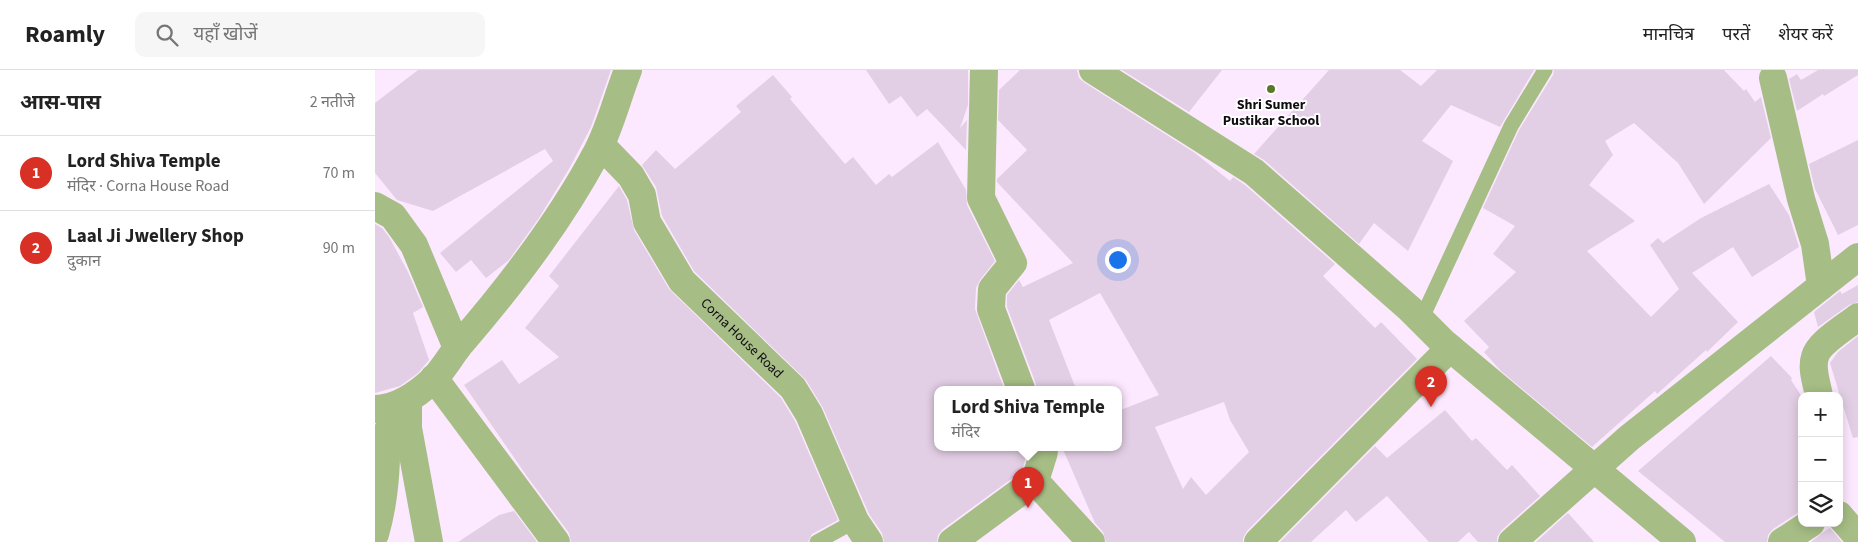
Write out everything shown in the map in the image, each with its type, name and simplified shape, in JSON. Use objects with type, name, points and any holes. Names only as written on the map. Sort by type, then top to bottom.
[{"type":"street","points":[[375,534],[386,482],[388,408],[408,400],[434,378],[491,307],[565,206],[601,145],[627,70]]},
{"type":"street","points":[[984,70],[981,198],[1013,263],[992,289],[991,308],[1020,386]]},
{"type":"street","points":[[1093,70],[1254,172],[1450,348],[1682,542]]},
{"type":"street","points":[[1773,78],[1801,199],[1815,244],[1821,286]]},
{"type":"street","name":"Corna House Road","points":[[601,145],[631,176],[642,195],[647,222],[682,281],[793,388],[809,414],[862,532]]},
{"type":"street","points":[[375,206],[393,216],[414,245],[457,348]]},
{"type":"street","points":[[1512,542],[1629,438],[1858,257]]},
{"type":"street","points":[[1818,392],[1814,365],[1814,358],[1818,348],[1858,317]]},
{"type":"street","points":[[1257,542],[1450,348]]},
{"type":"street","points":[[434,378],[556,542]]},
{"type":"street","points":[[386,427],[429,542]]},
{"type":"street","points":[[952,542],[1035,481],[1044,451]]},
{"type":"street","points":[[1035,481],[1091,542]]},
{"type":"street","points":[[1843,520],[1858,537]]},
{"type":"street","points":[[1782,542],[1805,527]]},
{"type":"lane","points":[[1421,320],[1511,126],[1545,70]]},
{"type":"lane","points":[[817,542],[862,532]]},
{"type":"building","points":[[418,70],[611,70],[591,127],[569,169],[539,218],[509,260],[486,278],[471,260],[456,272],[440,253],[553,161],[545,149],[433,211],[397,200],[375,173],[375,103]]},
{"type":"building","points":[[866,70],[968,70],[968,105],[960,128],[967,120],[966,150],[927,109],[917,117],[901,96],[889,104]]},
{"type":"building","points":[[1020,70],[1077,70],[1079,78],[1085,83],[1195,153],[1230,181],[1233,177],[1245,185],[1335,264],[1323,276],[1375,328],[1381,322],[1417,359],[1247,531],[1243,542],[1106,542],[1103,532],[1095,523],[1064,451],[1122,451],[1122,409],[1159,395],[1100,293],[1049,320],[1075,386],[1036,386],[1007,307],[1007,295],[1019,280],[1023,287],[1073,263],[997,182],[997,179],[1027,150],[998,120],[999,90]],"holes":[[[1224,402],[1230,420],[1249,452],[1206,495],[1191,477],[1183,489],[1155,427]]]},
{"type":"building","points":[[1122,70],[1222,70],[1189,112]]},
{"type":"building","points":[[1329,70],[1400,70],[1421,86],[1437,70],[1534,70],[1500,127],[1451,105],[1422,141],[1453,161],[1408,251],[1374,223],[1359,244],[1264,160],[1254,154]]},
{"type":"building","points":[[1554,70],[1724,70],[1744,91],[1746,89],[1755,102],[1761,97],[1771,138],[1704,204],[1678,163],[1634,123],[1605,141],[1613,155],[1589,185],[1635,221],[1587,251],[1651,317],[1679,289],[1650,245],[1658,238],[1663,243],[1701,218],[1769,184],[1789,215],[1799,247],[1752,277],[1733,247],[1692,273],[1738,322],[1707,352],[1706,350],[1657,394],[1655,391],[1592,447],[1501,371],[1484,352],[1489,347],[1464,321],[1516,272],[1493,254],[1515,226],[1483,208],[1519,130],[1553,75]]},
{"type":"building","points":[[1818,70],[1858,70],[1858,75],[1797,111],[1789,79],[1797,74],[1801,80]]},
{"type":"building","points":[[773,75],[792,97],[790,99],[845,164],[853,157],[876,185],[889,174],[892,177],[938,142],[966,190],[967,205],[995,261],[976,288],[975,309],[1003,386],[934,386],[934,451],[1027,451],[1027,453],[1022,471],[943,529],[938,535],[937,542],[884,542],[882,533],[869,514],[823,408],[806,380],[694,271],[662,216],[656,187],[642,165],[656,150],[675,169],[741,112],[736,106]]},
{"type":"building","points":[[1858,140],[1858,225],[1838,235],[1815,189],[1809,164]]},
{"type":"building","points":[[619,186],[627,200],[634,230],[669,289],[781,398],[795,421],[838,520],[812,534],[808,542],[571,542],[569,533],[526,475],[464,385],[502,360],[519,384],[559,357],[525,328],[559,286],[549,276]]},
{"type":"building","points":[[375,224],[382,228],[389,237],[408,272],[423,307],[413,313],[429,360],[418,373],[400,386],[375,393]]},
{"type":"building","points":[[1858,285],[1858,302],[1849,305],[1818,327],[1814,312],[1840,291],[1842,294]]},
{"type":"building","points":[[1858,336],[1858,437],[1853,438],[1843,405],[1843,392],[1839,392],[1830,363],[1838,352]]},
{"type":"building","points":[[1771,356],[1792,378],[1791,380],[1799,392],[1798,513],[1773,529],[1768,535],[1767,542],[1725,542],[1638,471]]},
{"type":"building","points":[[1445,410],[1472,441],[1476,438],[1507,470],[1512,465],[1540,496],[1502,530],[1497,537],[1497,542],[1478,542],[1469,532],[1458,542],[1429,542],[1387,496],[1356,522],[1346,510],[1311,542],[1280,542],[1375,446],[1387,458]]},
{"type":"building","points":[[514,511],[537,542],[458,542],[499,515]]},
{"type":"building","points":[[1568,513],[1594,542],[1536,542]]},
{"type":"building","points":[[1830,528],[1842,542],[1811,542],[1822,533]]},
{"type":"place","name":"Shri Sumer Pustikar School","points":[[1271,89]]},
{"type":"place","name":"Laal Ji Jwellery Shop","points":[[1431,407]]},
{"type":"place","name":"Lord Shiva Temple","points":[[1028,508]]}]
